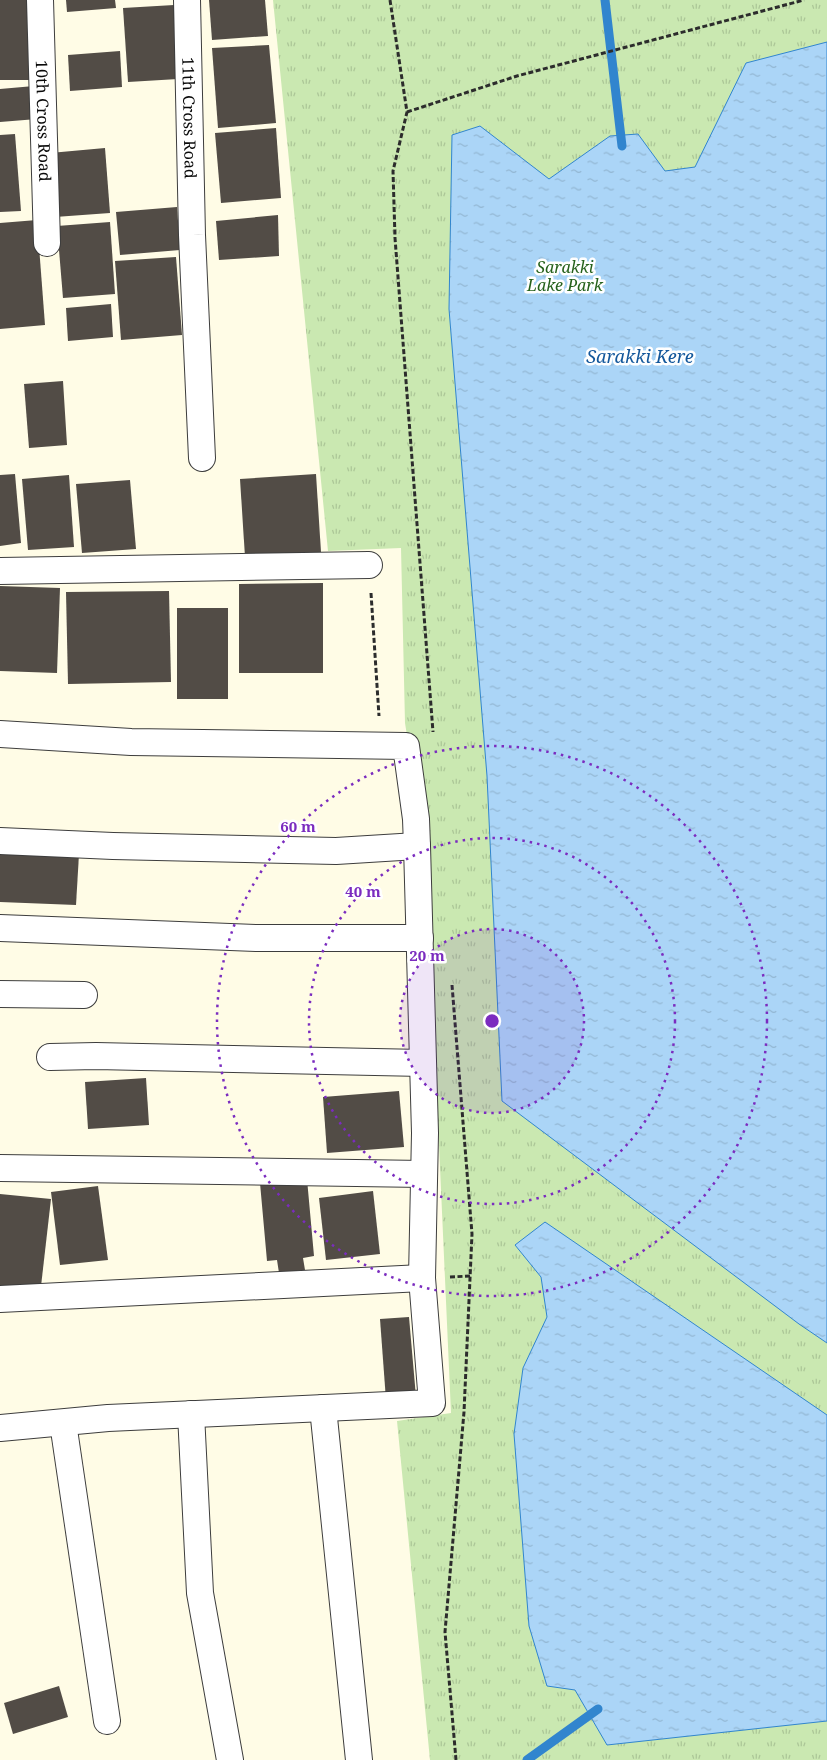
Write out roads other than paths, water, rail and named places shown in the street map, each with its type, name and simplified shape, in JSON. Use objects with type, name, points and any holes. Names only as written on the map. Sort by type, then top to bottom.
[{"type":"street","name":"10th Cross Road","points":[[40,0],[47,243]]},
{"type":"street","name":"11th Cross Road","points":[[188,0],[192,235],[202,458]]},
{"type":"street","points":[[0,571],[369,565]]},
{"type":"street","points":[[0,734],[131,742],[406,746],[416,819],[425,1133],[422,1278],[432,1403],[108,1418],[0,1428]]},
{"type":"street","points":[[0,841],[113,846],[336,851],[417,846]]},
{"type":"street","points":[[0,928],[256,938],[420,938]]},
{"type":"street","points":[[0,994],[84,995]]},
{"type":"street","points":[[50,1057],[96,1056],[423,1063]]},
{"type":"street","points":[[0,1168],[424,1174]]},
{"type":"street","points":[[0,1299],[422,1278]]},
{"type":"street","points":[[323,1408],[359,1760]]},
{"type":"street","points":[[191,1414],[200,1593],[230,1760]]},
{"type":"street","points":[[63,1423],[107,1721]]},
{"type":"water","name":"Sarakki Kere","points":[[827,42],[827,1343],[502,1101],[487,776],[449,309],[452,135],[480,126],[549,179],[610,136],[638,134],[665,171],[695,167],[746,63]]},
{"type":"water","points":[[545,1222],[827,1415],[827,1721],[607,1745],[575,1690],[547,1686],[529,1626],[514,1434],[523,1368],[547,1317],[541,1277],[515,1245]]},
{"type":"waterway","points":[[605,0],[622,146]]},
{"type":"waterway","points":[[527,1760],[598,1709]]},
{"type":"park label","name":"Sarakki Lake Park","points":[[565,276]]}]
